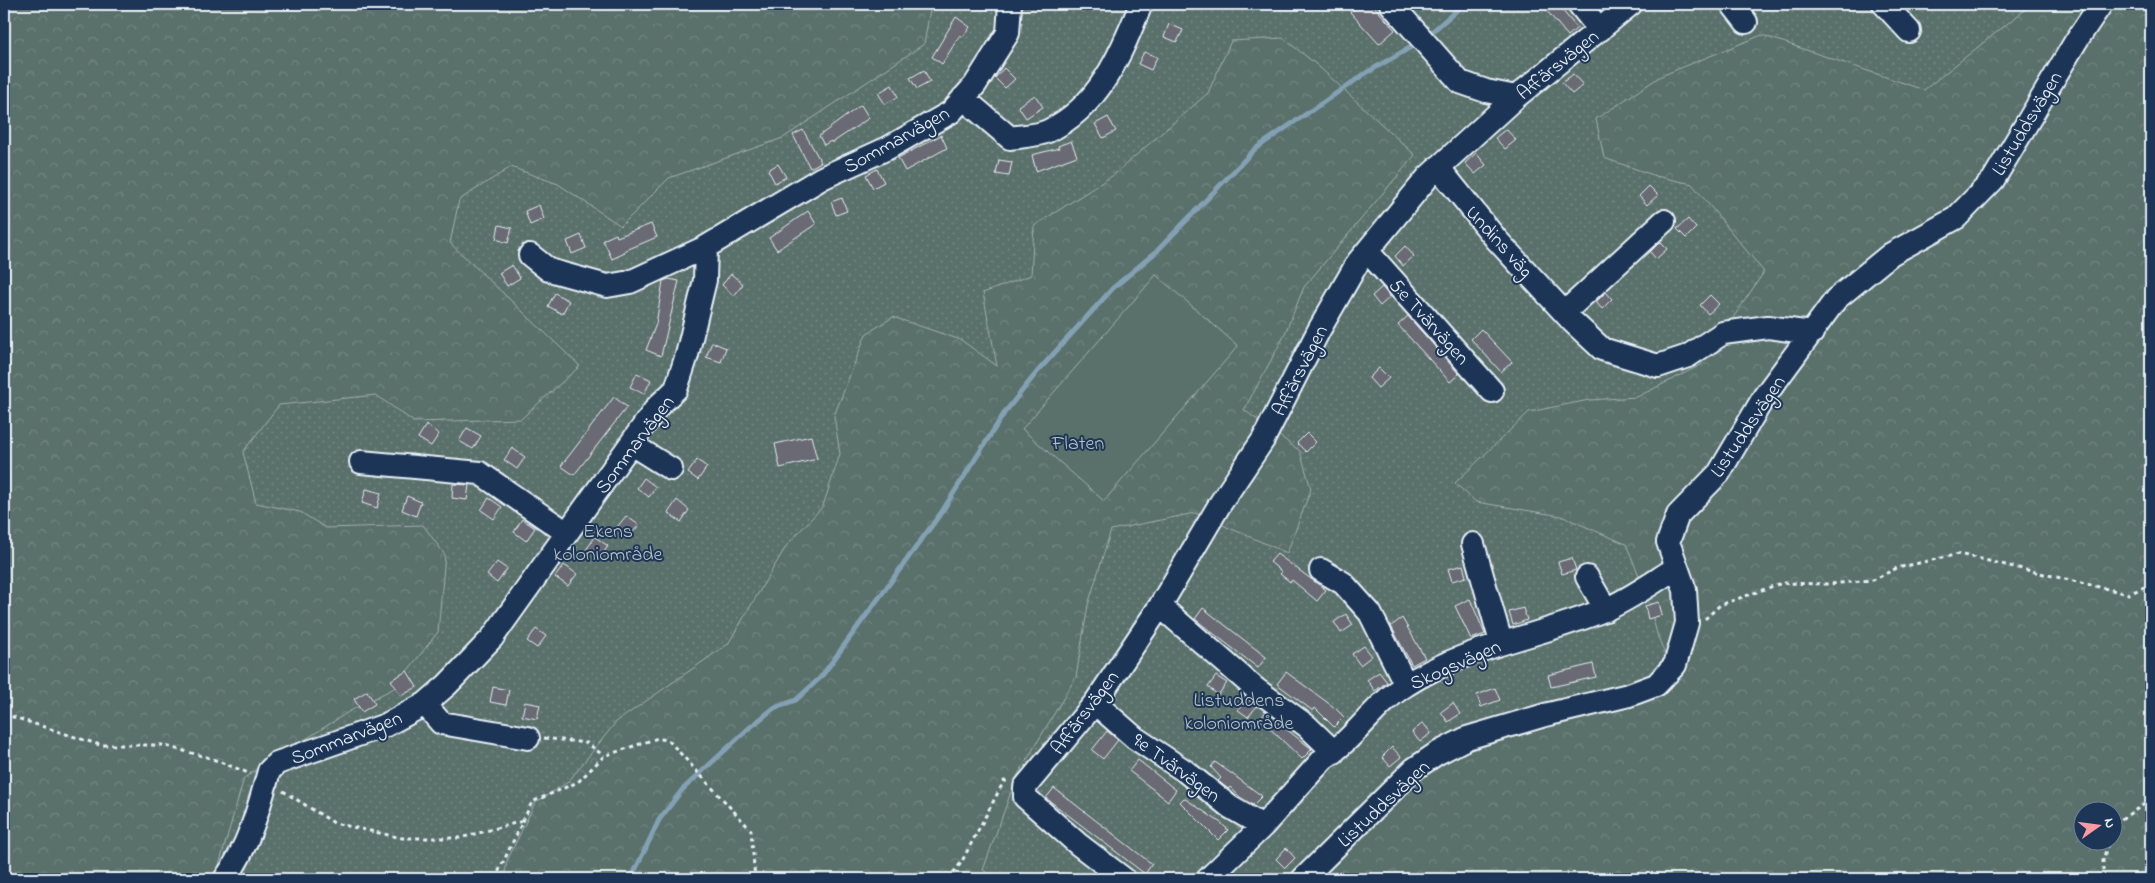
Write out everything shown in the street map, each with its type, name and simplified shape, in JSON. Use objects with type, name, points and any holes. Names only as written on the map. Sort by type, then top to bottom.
[{"type":"street","name":"Sommarvägen","points":[[225,879],[234,867],[250,832],[269,771],[277,764],[386,725],[425,704],[447,685],[492,638],[656,407],[676,389],[688,355],[705,280],[706,247],[822,178],[888,148],[950,112],[975,85],[1008,32],[1010,4]]},
{"type":"street","points":[[963,98],[1010,138],[1046,132],[1073,116],[1105,83],[1141,4]]},
{"type":"street","points":[[1391,4],[1460,82],[1486,91],[1516,97]]},
{"type":"street","points":[[1579,4],[1600,30]]},
{"type":"street","name":"Affärsvägen","points":[[1026,787],[1094,703],[1160,606],[1220,504],[1263,440],[1318,330],[1358,262],[1438,167],[1516,97],[1631,4]]},
{"type":"street","points":[[1732,4],[1746,22]]},
{"type":"street","points":[[1884,4],[1908,31]]},
{"type":"street","name":"Listuddsvägen","points":[[1303,879],[1414,769],[1436,754],[1467,738],[1545,715],[1629,695],[1656,685],[1675,665],[1687,623],[1685,590],[1668,542],[1678,515],[1719,473],[1764,398],[1836,299],[1891,254],[1956,218],[1993,180],[2076,41],[2101,4]]},
{"type":"street","name":"Undins väg","points":[[1438,167],[1497,240],[1578,327],[1602,349],[1658,366],[1688,356],[1723,333],[1768,327],[1812,333]]},
{"type":"street","points":[[1565,312],[1664,221]]},
{"type":"street","points":[[530,255],[549,270],[607,286],[630,282],[706,247]]},
{"type":"street","name":"5:e Tvärvägen","points":[[1368,252],[1492,391]]},
{"type":"street","points":[[631,444],[670,469]]},
{"type":"street","points":[[361,462],[480,473],[567,533]]},
{"type":"street","points":[[1473,544],[1501,642]]},
{"type":"street","name":"Skogsvägen","points":[[1208,879],[1263,826],[1324,758],[1334,752],[1372,713],[1406,685],[1454,661],[1501,642],[1606,610],[1676,568]]},
{"type":"street","points":[[1321,570],[1343,583],[1370,613],[1406,685]]},
{"type":"street","points":[[1587,577],[1606,610]]},
{"type":"street","points":[[1160,606],[1258,690],[1307,726],[1334,752]]},
{"type":"street","name":"9:e Tvärvägen","points":[[1094,703],[1135,738],[1185,771],[1230,807],[1263,826]]},
{"type":"street","points":[[425,704],[441,723],[528,738]]},
{"type":"street","points":[[1026,787],[1024,797],[1078,844],[1124,879]]},
{"type":"path","points":[[1687,623],[1703,621],[1720,605],[1782,583],[1829,584],[1872,580],[1896,568],[1959,554],[2129,594],[2151,584]]},
{"type":"path","points":[[4,714],[100,745],[162,744],[210,758],[266,781],[334,823],[402,838],[460,838],[523,821]]},
{"type":"path","points":[[528,738],[558,739],[587,743],[604,756]]},
{"type":"path","points":[[495,879],[532,802],[578,782],[604,756],[658,738],[669,741],[751,830],[756,879]]},
{"type":"path","points":[[948,879],[962,863],[1004,780],[1026,787]]},
{"type":"path","points":[[2122,819],[2151,800]]},
{"type":"path","points":[[2103,879],[2103,860],[2106,850]]},
{"type":"green space","name":"Flaten","points":[[4,4],[2151,4],[2151,879],[4,879]]},
{"type":"green space","points":[[4,4],[931,4],[924,44],[783,138],[669,178],[621,226],[558,184],[511,167],[459,200],[450,243],[580,366],[521,419],[414,422],[376,395],[279,405],[243,452],[256,503],[300,512],[326,528],[423,525],[445,555],[438,632],[394,688],[350,711],[244,778],[215,879],[4,879]]},
{"type":"green space","points":[[2032,4],[2151,4],[2151,879],[1315,879],[1379,814],[1444,757],[1673,675],[1657,634],[1647,595],[1626,544],[1561,516],[1476,502],[1455,483],[1529,412],[1589,400],[1637,397],[1701,365],[1764,272],[1692,184],[1656,176],[1604,158],[1596,119],[1661,76],[1762,35],[1924,90]]},
{"type":"green space","points":[[1283,38],[1317,65],[1415,155],[1304,287],[1283,338],[1244,410],[1300,451],[1311,489],[1287,553],[1195,513],[1111,530],[1088,605],[1076,677],[1016,778],[983,870],[997,879],[504,879],[507,861],[535,803],[568,782],[616,722],[728,644],[787,545],[823,506],[840,454],[834,416],[866,334],[893,317],[961,340],[997,366],[983,293],[1031,275],[1034,226],[1112,176],[1208,93],[1231,41]]},
{"type":"green space","points":[[1156,275],[1238,346],[1104,501],[1022,429]]},
{"type":"building","points":[[1359,4],[1372,4],[1395,30],[1379,44],[1350,12]]},
{"type":"building","points":[[1541,4],[1557,4],[1577,28],[1568,36]]},
{"type":"building","points":[[956,17],[970,27],[963,37],[960,35],[942,64],[932,57]]},
{"type":"building","points":[[1169,24],[1183,30],[1177,42],[1164,37]]},
{"type":"building","points":[[1144,52],[1157,57],[1151,70],[1138,64]]},
{"type":"building","points":[[1004,68],[1015,79],[1005,88],[995,78]]},
{"type":"building","points":[[924,70],[930,82],[917,89],[910,78]]},
{"type":"building","points":[[1573,74],[1583,85],[1572,94],[1562,83]]},
{"type":"building","points":[[892,85],[898,97],[885,104],[878,93]]},
{"type":"building","points":[[1035,95],[1043,107],[1026,118],[1018,106]]},
{"type":"building","points":[[861,105],[869,118],[832,143],[831,141],[824,145],[819,136]]},
{"type":"building","points":[[1108,117],[1116,131],[1103,138],[1095,124]]},
{"type":"building","points":[[1506,129],[1516,140],[1505,149],[1495,138]]},
{"type":"building","points":[[803,130],[821,162],[810,168],[793,135]]},
{"type":"building","points":[[941,135],[947,148],[905,171],[898,158]]},
{"type":"building","points":[[1071,141],[1077,156],[1036,171],[1032,155],[1059,148],[1058,146]]},
{"type":"building","points":[[1476,153],[1486,165],[1475,174],[1465,163]]},
{"type":"building","points":[[999,160],[1012,162],[1009,176],[996,174]]},
{"type":"building","points":[[778,164],[786,177],[775,183],[768,170]]},
{"type":"building","points":[[877,169],[884,182],[873,188],[866,175]]},
{"type":"building","points":[[1649,186],[1658,195],[1647,205],[1639,196]]},
{"type":"building","points":[[842,198],[847,211],[836,215],[831,202]]},
{"type":"building","points":[[539,205],[544,219],[530,225],[525,211]]},
{"type":"building","points":[[808,211],[816,224],[777,250],[769,238]]},
{"type":"building","points":[[1688,219],[1696,228],[1686,238],[1677,229]]},
{"type":"building","points":[[651,224],[657,237],[624,251],[625,253],[612,259],[603,240],[616,234],[617,237]]},
{"type":"building","points":[[499,225],[512,228],[508,243],[496,239]]},
{"type":"building","points":[[581,235],[586,248],[572,254],[567,241]]},
{"type":"building","points":[[1660,242],[1667,249],[1656,259],[1650,252]]},
{"type":"building","points":[[1405,246],[1414,256],[1403,266],[1395,256]]},
{"type":"building","points":[[512,265],[520,278],[507,286],[499,273]]},
{"type":"building","points":[[731,274],[743,284],[734,296],[722,285]]},
{"type":"building","points":[[669,279],[679,281],[661,356],[646,350],[656,324],[663,281]]},
{"type":"building","points":[[1382,287],[1390,297],[1380,306],[1372,296]]},
{"type":"building","points":[[1606,292],[1612,299],[1602,309],[1596,302]]},
{"type":"building","points":[[555,293],[569,301],[562,314],[548,306]]},
{"type":"building","points":[[1710,295],[1719,304],[1708,314],[1700,305]]},
{"type":"building","points":[[1408,316],[1459,374],[1450,382],[1398,325]]},
{"type":"building","points":[[1481,329],[1512,362],[1501,372],[1471,339]]},
{"type":"building","points":[[712,342],[726,348],[721,362],[706,357]]},
{"type":"building","points":[[1379,368],[1389,378],[1378,388],[1369,378]]},
{"type":"building","points":[[637,373],[651,380],[644,394],[630,387]]},
{"type":"building","points":[[614,397],[627,407],[574,475],[561,466]]},
{"type":"building","points":[[426,425],[439,434],[431,446],[418,438]]},
{"type":"building","points":[[467,428],[481,436],[473,449],[459,441]]},
{"type":"building","points":[[1307,433],[1316,442],[1306,452],[1297,443]]},
{"type":"building","points":[[811,436],[817,459],[780,468],[775,444]]},
{"type":"building","points":[[512,448],[525,457],[517,469],[504,460]]},
{"type":"building","points":[[697,460],[707,467],[698,480],[688,473]]},
{"type":"building","points":[[644,478],[656,487],[649,497],[637,488]]},
{"type":"building","points":[[453,484],[469,485],[467,500],[452,498]]},
{"type":"building","points":[[366,489],[381,493],[377,508],[362,503]]},
{"type":"building","points":[[407,496],[421,502],[416,516],[402,510]]},
{"type":"building","points":[[489,498],[502,507],[494,519],[481,510]]},
{"type":"building","points":[[677,500],[689,510],[681,522],[668,513]]},
{"type":"building","points":[[626,516],[639,525],[629,537],[617,527]]},
{"type":"building","points":[[522,519],[535,528],[526,541],[514,532]]},
{"type":"building","points":[[595,537],[608,546],[600,558],[586,550]]},
{"type":"building","points":[[1277,554],[1326,590],[1317,601],[1292,580],[1290,582],[1280,574],[1282,572],[1270,562]]},
{"type":"building","points":[[1572,558],[1576,570],[1562,574],[1558,562]]},
{"type":"building","points":[[497,562],[507,569],[497,583],[487,575]]},
{"type":"building","points":[[564,565],[577,574],[568,586],[555,577]]},
{"type":"building","points":[[1463,565],[1466,577],[1452,581],[1448,569]]},
{"type":"building","points":[[1470,599],[1485,634],[1471,639],[1455,606]]},
{"type":"building","points":[[1659,602],[1662,615],[1648,619],[1645,606]]},
{"type":"building","points":[[1203,608],[1266,657],[1258,668],[1195,619]]},
{"type":"building","points":[[1523,608],[1527,620],[1513,625],[1509,612]]},
{"type":"building","points":[[1346,614],[1353,625],[1341,633],[1334,622]]},
{"type":"building","points":[[1402,618],[1425,658],[1412,665],[1391,626]]},
{"type":"building","points":[[536,629],[546,636],[537,648],[527,641]]},
{"type":"building","points":[[1364,646],[1372,656],[1360,665],[1352,654]]},
{"type":"building","points":[[1593,664],[1596,677],[1551,687],[1548,675]]},
{"type":"building","points":[[407,671],[417,687],[401,696],[391,680]]},
{"type":"building","points":[[1286,672],[1335,708],[1344,717],[1334,727],[1315,708],[1313,711],[1277,684]]},
{"type":"building","points":[[1379,672],[1387,682],[1375,691],[1367,680]]},
{"type":"building","points":[[1216,676],[1227,683],[1218,695],[1208,687]]},
{"type":"building","points":[[493,687],[509,690],[506,705],[490,702]]},
{"type":"building","points":[[1495,688],[1500,700],[1481,707],[1477,695]]},
{"type":"building","points":[[367,691],[375,704],[362,712],[354,699]]},
{"type":"building","points":[[1247,698],[1257,706],[1248,717],[1238,710]]},
{"type":"building","points":[[525,702],[540,705],[537,719],[522,716]]},
{"type":"building","points":[[1453,703],[1460,714],[1448,722],[1441,712]]},
{"type":"building","points":[[1265,713],[1312,749],[1302,759],[1260,719]]},
{"type":"building","points":[[1423,723],[1431,733],[1420,742],[1412,732]]},
{"type":"building","points":[[1107,731],[1118,740],[1103,759],[1092,750]]},
{"type":"building","points":[[1392,747],[1401,757],[1390,766],[1382,757]]},
{"type":"building","points":[[1138,760],[1176,790],[1168,801],[1129,771]]},
{"type":"building","points":[[1215,762],[1262,796],[1253,805],[1240,797],[1230,787],[1228,789],[1218,781],[1221,778],[1211,767]]},
{"type":"building","points":[[1054,788],[1152,864],[1145,874],[1046,798]]},
{"type":"building","points":[[1184,798],[1221,823],[1228,830],[1218,840],[1180,802]]},
{"type":"building","points":[[1286,848],[1295,858],[1285,868],[1276,859]]},
{"type":"waterway","points":[[1427,36],[1464,4]]},
{"type":"waterway","points":[[631,879],[659,820],[682,790],[748,729],[774,708],[796,700],[821,677],[941,513],[1005,412],[1038,371],[1113,288],[1156,252],[1255,149],[1366,73],[1418,43]]},
{"type":"park label","name":"Ekens koloniområde","points":[[608,542]]},
{"type":"park label","name":"Listuddens koloniområde","points":[[1239,710]]}]
